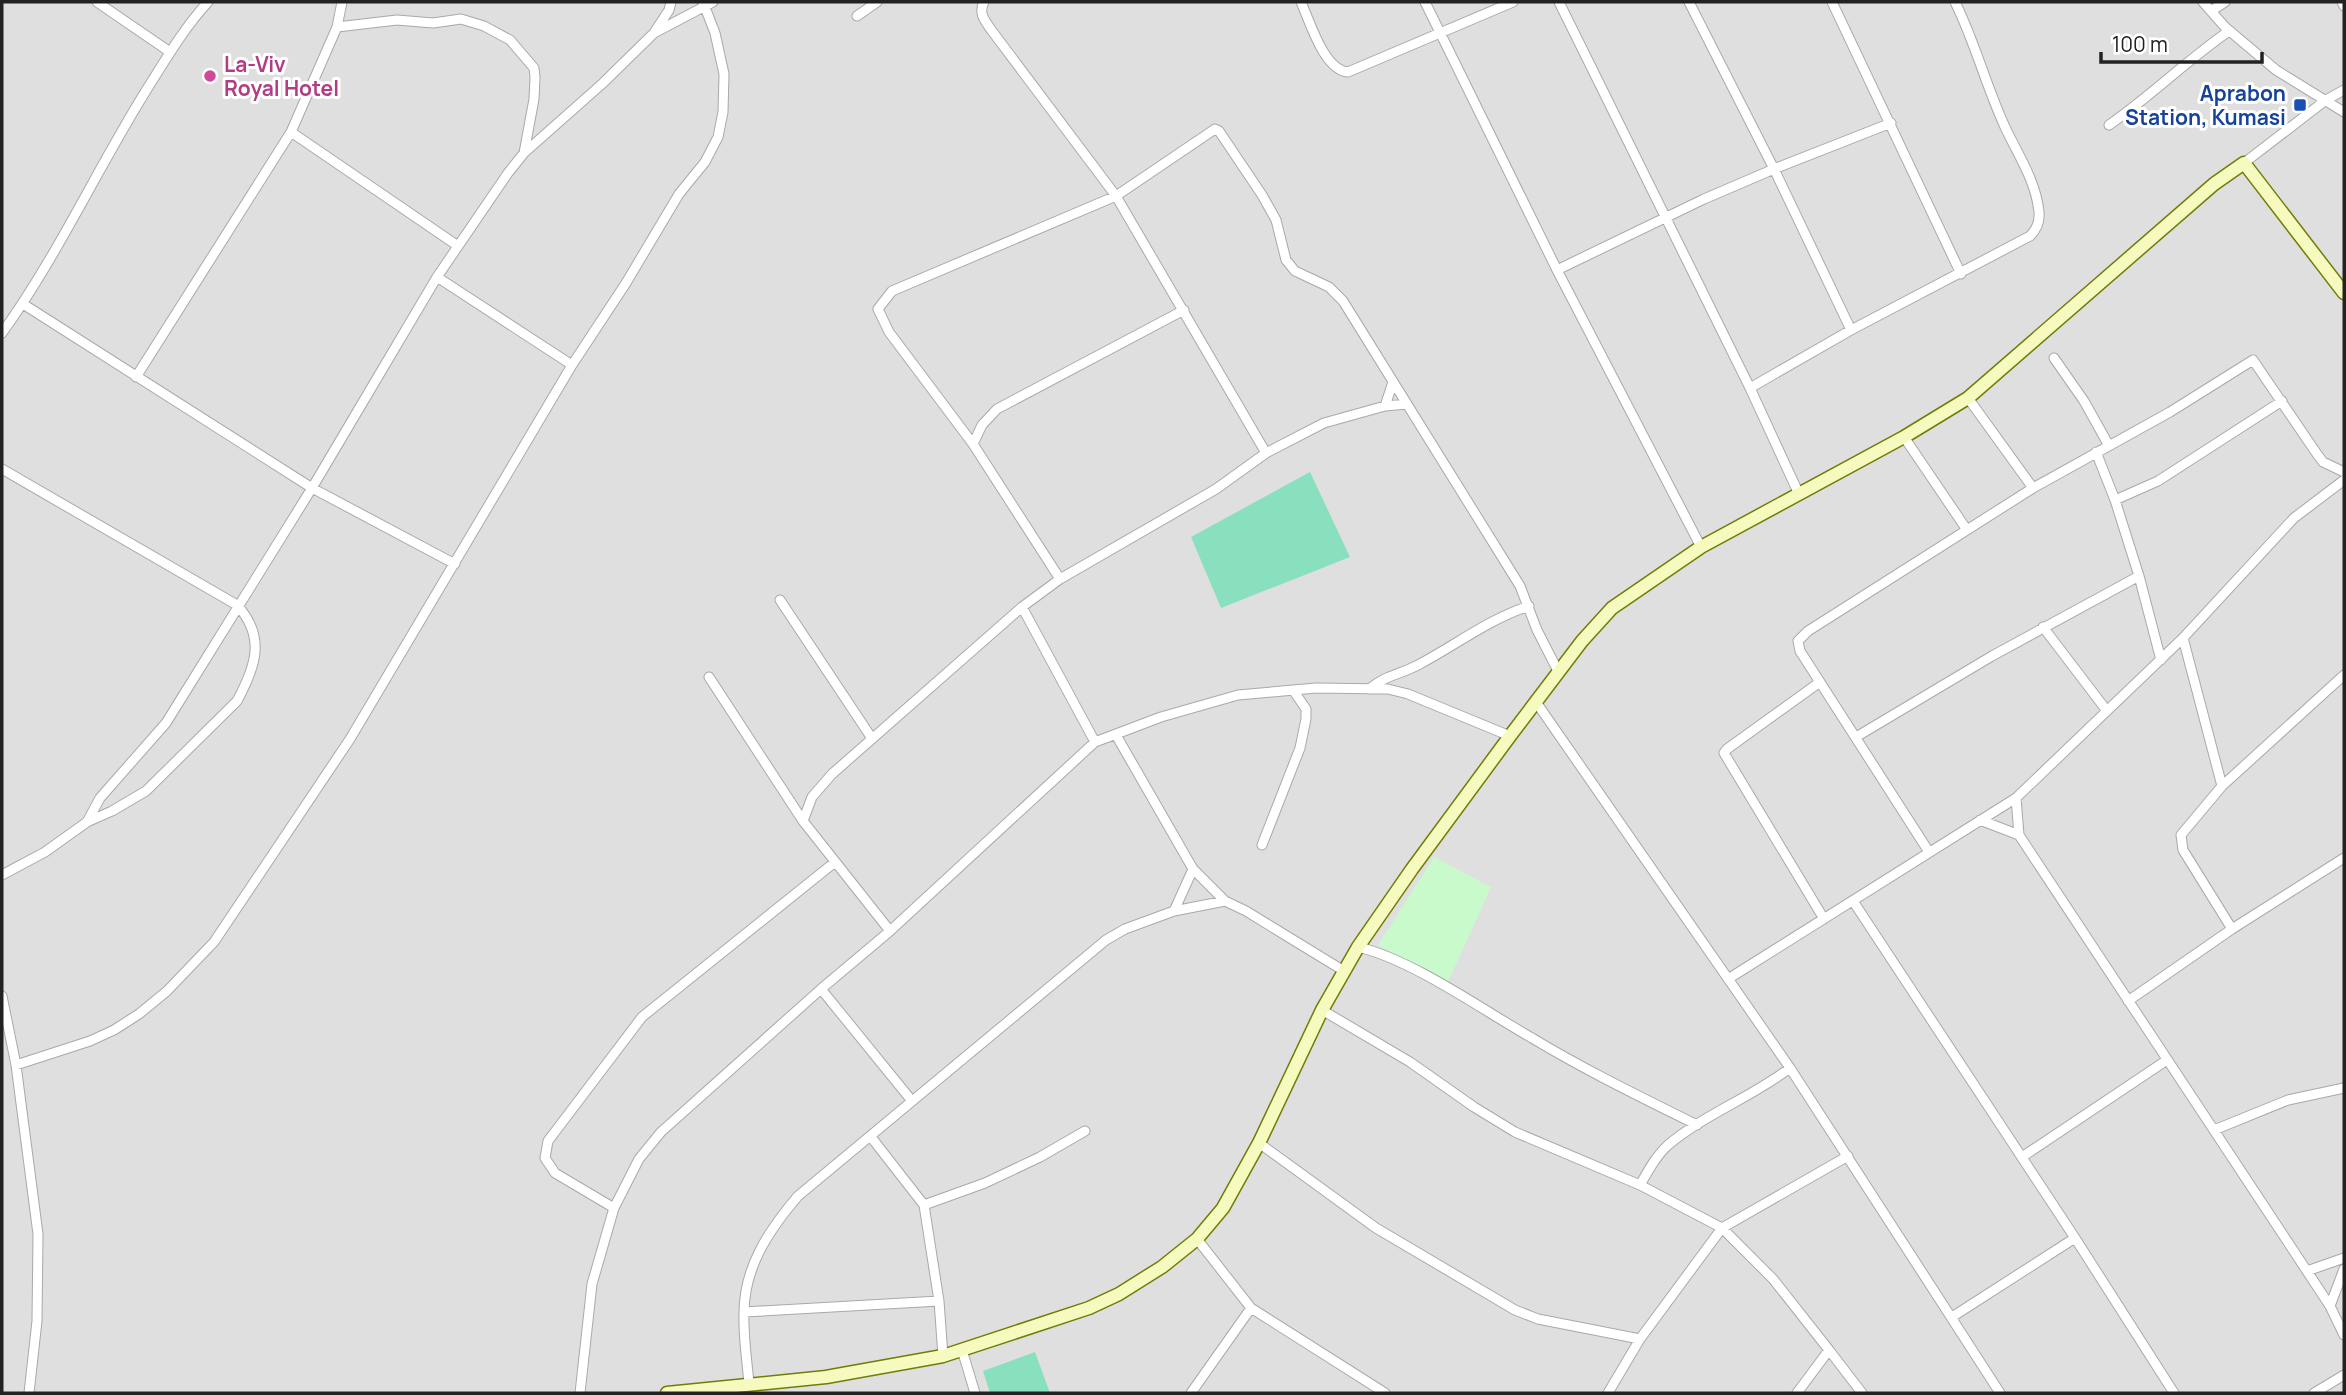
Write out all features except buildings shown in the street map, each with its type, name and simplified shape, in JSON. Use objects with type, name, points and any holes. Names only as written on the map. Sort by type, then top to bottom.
[{"type":"street","points":[[97,2],[170,52]]},
{"type":"street","points":[[2,333],[23,304],[124,126],[170,52],[191,20],[208,2]]},
{"type":"street","points":[[136,377],[292,132],[337,27],[342,2]]},
{"type":"street","points":[[87,822],[100,798],[166,723],[312,488],[438,277],[524,153],[603,83],[654,33],[671,2]]},
{"type":"street","points":[[857,16],[877,2]]},
{"type":"street","points":[[984,2],[981,9],[992,31],[1116,196],[1266,453]]},
{"type":"street","points":[[1301,2],[1321,47],[1339,71],[1348,72],[1513,2]]},
{"type":"street","points":[[1425,2],[1557,270],[1701,547]]},
{"type":"street","points":[[1559,2],[1750,388],[1798,492]]},
{"type":"street","points":[[1689,2],[1852,330]]},
{"type":"street","points":[[1832,2],[1961,274]]},
{"type":"street","points":[[1750,388],[1852,330],[2030,236],[2037,229],[2039,214],[2029,175],[2005,127],[1976,48],[1955,2]]},
{"type":"street","points":[[2203,2],[2229,31],[2276,70],[2344,113]]},
{"type":"street","points":[[2211,11],[2225,2]]},
{"type":"street","points":[[16,1065],[90,1041],[114,1030],[167,991],[214,942],[350,739],[572,365],[626,283],[679,194],[705,162],[718,137],[723,112],[724,74],[707,3],[654,33]]},
{"type":"street","points":[[337,27],[397,20],[433,23],[461,19],[484,26],[510,40],[534,68],[534,99],[524,153]]},
{"type":"street","points":[[2109,125],[2188,60],[2229,31]]},
{"type":"street","points":[[667,1393],[826,1377],[943,1356],[1099,1304],[1162,1267],[1197,1239],[1223,1208],[1259,1143],[1322,1010],[1358,947],[1510,736],[1582,641],[1612,608],[1701,547],[1798,492],[1904,437],[1968,398],[2214,184],[2326,100],[2344,90]]},
{"type":"street","points":[[1557,270],[1774,169],[1891,122]]},
{"type":"street","points":[[1060,579],[973,444],[889,332],[878,309],[892,291],[1116,196],[1215,129],[1262,195],[1276,220],[1286,260],[1295,271],[1329,287],[1343,300],[1521,586],[1537,630],[1559,673]]},
{"type":"street","points":[[292,132],[458,246]]},
{"type":"street","points":[[2244,163],[2344,293]]},
{"type":"street","points":[[438,277],[572,365]]},
{"type":"street","points":[[23,304],[312,488],[455,564]]},
{"type":"street","points":[[973,444],[982,425],[997,409],[1184,310]]},
{"type":"street","points":[[2054,358],[2084,401],[2108,444]]},
{"type":"street","points":[[1929,852],[1800,651],[1798,641],[1808,631],[2033,488],[2170,412],[2253,360],[2323,462],[2344,472]]},
{"type":"street","points":[[1385,406],[1393,382]]},
{"type":"street","points":[[1968,398],[2033,488]]},
{"type":"street","points":[[2115,500],[2158,481],[2282,401]]},
{"type":"street","points":[[803,821],[812,797],[832,774],[1022,607],[1060,579],[1216,489],[1266,453],[1324,423],[1385,406],[1407,404]]},
{"type":"street","points":[[1904,437],[1967,530]]},
{"type":"street","points":[[2096,452],[2115,500],[2139,576],[2161,660]]},
{"type":"street","points":[[2,469],[237,606],[251,623],[257,649],[237,701],[146,791],[87,822],[45,852],[2,875]]},
{"type":"street","points":[[1728,979],[2016,798],[2183,638],[2294,518],[2344,480]]},
{"type":"street","points":[[1856,737],[1992,656],[2139,576]]},
{"type":"street","points":[[780,600],[872,737]]},
{"type":"street","points":[[1369,689],[1381,679],[1416,666],[1488,622],[1529,606]]},
{"type":"street","points":[[1022,607],[1095,743]]},
{"type":"street","points":[[2043,628],[2107,711]]},
{"type":"street","points":[[2183,638],[2222,786]]},
{"type":"street","points":[[2232,929],[2183,850],[2181,835],[2222,786],[2344,675]]},
{"type":"street","points":[[709,677],[803,821],[890,930]]},
{"type":"street","points":[[1820,682],[1727,749],[1724,754],[1824,919]]},
{"type":"street","points":[[580,1393],[592,1284],[614,1208],[639,1159],[661,1132],[890,930],[1095,743],[1161,716],[1219,700],[1238,695],[1293,690],[1388,689],[1408,694],[1510,736]]},
{"type":"street","points":[[1262,845],[1300,748],[1306,719],[1306,709],[1293,690]]},
{"type":"street","points":[[1536,702],[1790,1068],[2000,1393]]},
{"type":"street","points":[[1116,735],[1193,869],[1225,901],[1247,911],[1344,971]]},
{"type":"street","points":[[2016,798],[2019,835],[2330,1306],[2344,1335]]},
{"type":"street","points":[[1980,820],[2019,835]]},
{"type":"street","points":[[2129,1000],[2232,929],[2344,858]]},
{"type":"street","points":[[614,1208],[555,1173],[545,1158],[548,1141],[642,1017],[835,862]]},
{"type":"street","points":[[1174,911],[1193,869]]},
{"type":"street","points":[[749,1384],[744,1312],[749,1275],[759,1251],[783,1213],[798,1196],[1106,940],[1125,929],[1174,911],[1225,901]]},
{"type":"street","points":[[1853,901],[2174,1393]]},
{"type":"street","points":[[1358,947],[1423,974],[1566,1058],[1697,1125]]},
{"type":"street","points":[[821,989],[912,1101]]},
{"type":"street","points":[[2,996],[16,1065],[38,1234],[37,1321],[29,1393]]},
{"type":"street","points":[[1322,1010],[1410,1062],[1515,1132],[1640,1185],[1722,1228],[1773,1279],[1862,1393]]},
{"type":"street","points":[[2022,1157],[2167,1060]]},
{"type":"street","points":[[1640,1185],[1667,1146],[1790,1068]]},
{"type":"street","points":[[2214,1130],[2288,1100],[2344,1088]]},
{"type":"street","points":[[923,1205],[985,1183],[1040,1157],[1085,1131]]},
{"type":"street","points":[[871,1137],[923,1205],[939,1301],[943,1356]]},
{"type":"street","points":[[1259,1143],[1376,1228],[1515,1310],[1538,1319],[1640,1339]]},
{"type":"street","points":[[1608,1393],[1640,1339],[1722,1228],[1848,1156]]},
{"type":"street","points":[[1952,1317],[2075,1238]]},
{"type":"street","points":[[1197,1239],[1251,1308],[1385,1393]]},
{"type":"street","points":[[2307,1271],[2344,1258]]},
{"type":"street","points":[[2330,1306],[2344,1269]]},
{"type":"street","points":[[744,1312],[939,1301]]},
{"type":"street","points":[[1191,1393],[1251,1308]]},
{"type":"street","points":[[962,1350],[975,1393]]},
{"type":"street","points":[[1797,1393],[1829,1350]]},
{"type":"street","points":[[2315,1393],[2344,1375]]},
{"type":"shaded area","points":[[2,2],[2344,2],[2344,1393],[2,1393]]},
{"type":"green space","points":[[1310,472],[1350,557],[1221,608],[1191,537]]},
{"type":"green space","points":[[1434,857],[1491,887],[1448,982],[1378,945]]},
{"type":"green space","points":[[1035,1352],[1050,1393],[990,1393],[983,1371]]},
{"type":"place","name":"La-Viv Royal Hotel","points":[[210,76]]},
{"type":"place","name":"Aprabon Station, Kumasi","points":[[2300,105]]}]
